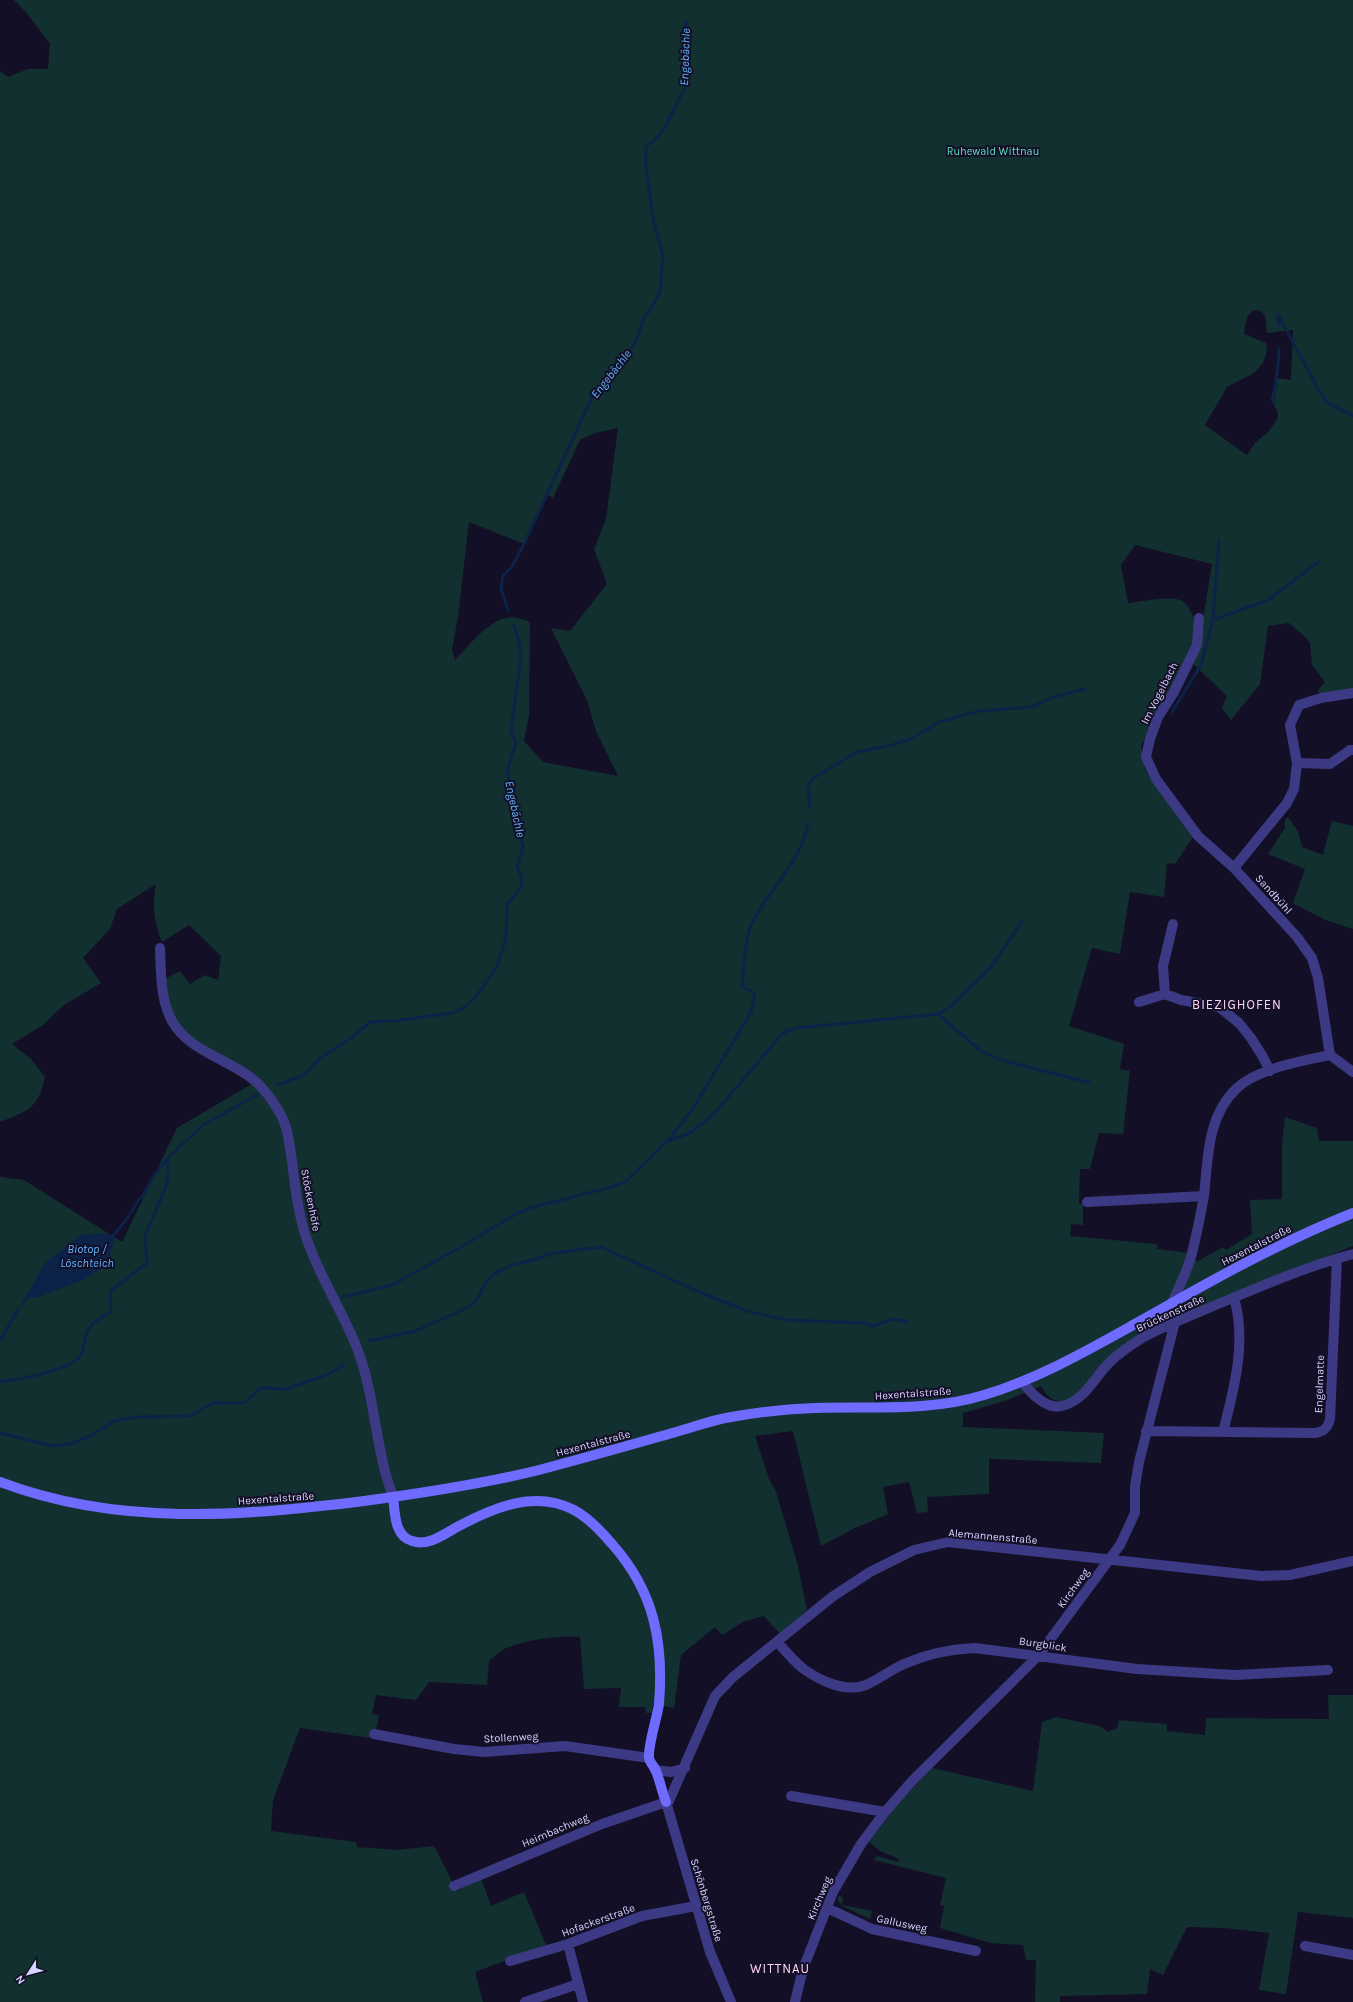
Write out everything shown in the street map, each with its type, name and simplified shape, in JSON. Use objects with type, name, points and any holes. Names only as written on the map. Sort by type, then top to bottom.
[{"type":"main road","name":"Hexentalstraße","points":[[0,1482],[56,1500],[106,1510],[145,1514],[241,1513],[321,1506],[393,1497],[536,1471],[728,1417],[796,1409],[888,1408],[951,1403],[984,1396],[1023,1382],[1097,1345],[1172,1303],[1289,1241],[1353,1213]]},
{"type":"main road","points":[[393,1497],[398,1529],[412,1542],[426,1542],[439,1538],[458,1526],[500,1508],[522,1501],[533,1500],[553,1503],[572,1509],[597,1528],[626,1559],[649,1601],[659,1639],[661,1672],[658,1706],[649,1758],[655,1770],[666,1802]]},
{"type":"street","name":"Im Vogelbach","points":[[1199,618],[1197,645],[1174,692],[1158,717],[1150,739],[1146,757],[1156,779],[1198,836],[1234,868]]},
{"type":"street","points":[[1234,868],[1288,803],[1294,789],[1296,763],[1290,724],[1299,705],[1321,698],[1353,693]]},
{"type":"street","points":[[1296,763],[1330,764],[1350,750],[1353,750]]},
{"type":"street","name":"Sandbühl","points":[[1234,868],[1297,937],[1312,958],[1318,978],[1330,1055]]},
{"type":"street","points":[[1165,994],[1162,966],[1173,924]]},
{"type":"street","name":"Stöckenhöfe","points":[[160,948],[161,981],[165,1003],[179,1032],[199,1048],[251,1078],[264,1090],[279,1110],[287,1128],[298,1205],[306,1237],[321,1275],[360,1358],[368,1385],[383,1467],[393,1497]]},
{"type":"street","points":[[1139,1002],[1165,994],[1181,1000],[1219,1007],[1239,1023],[1251,1038],[1270,1071]]},
{"type":"street","points":[[1172,1303],[1190,1261],[1204,1196],[1205,1175],[1211,1135],[1219,1111],[1238,1087],[1270,1071],[1298,1061],[1330,1055],[1353,1072]]},
{"type":"street","points":[[1087,1202],[1204,1196]]},
{"type":"street","name":"Brückenstraße","points":[[1023,1382],[1037,1398],[1046,1403],[1060,1407],[1074,1402],[1095,1381],[1109,1362],[1142,1338],[1175,1322],[1234,1298],[1353,1254]]},
{"type":"street","name":"Engelmatte","points":[[1146,1431],[1315,1433],[1323,1431],[1329,1425],[1337,1259]]},
{"type":"street","points":[[1223,1432],[1236,1384],[1239,1316],[1234,1298]]},
{"type":"street","name":"Kirchweg","points":[[795,2002],[803,1969],[837,1884],[861,1844],[885,1812],[913,1780],[1038,1656],[1120,1545],[1135,1513],[1135,1486],[1146,1431],[1175,1322]]},
{"type":"street","name":"Alemannenstraße","points":[[666,1802],[669,1801],[685,1768],[715,1696],[733,1677],[832,1597],[870,1572],[914,1550],[948,1542],[1261,1576],[1290,1575],[1325,1568],[1349,1561],[1353,1556]]},
{"type":"street","name":"Burgblick","points":[[777,1642],[804,1669],[831,1684],[848,1687],[864,1686],[902,1664],[924,1656],[958,1649],[996,1650],[1136,1669],[1235,1675],[1328,1670]]},
{"type":"street","name":"Stollenweg","points":[[374,1734],[454,1749],[484,1752],[564,1746],[649,1758]]},
{"type":"street","points":[[655,1770],[671,1772],[685,1768]]},
{"type":"street","points":[[791,1796],[885,1812]]},
{"type":"street","name":"Heimbachweg","points":[[454,1886],[602,1824],[666,1802]]},
{"type":"street","name":"Schönbergstraße","points":[[666,1802],[713,1959],[731,2002]]},
{"type":"street","name":"Hofackerstraße","points":[[510,1961],[568,1944],[642,1916],[696,1906]]},
{"type":"street","name":"Gallusweg","points":[[827,1908],[872,1929],[976,1951]]},
{"type":"street","points":[[568,1944],[583,2002]]},
{"type":"street","points":[[1305,1946],[1353,1955]]},
{"type":"street","points":[[525,2002],[578,1984]]},
{"type":"green space","name":"Ruhewald Wittnau","points":[[14,0],[1353,0],[1353,690],[1320,696],[1318,690],[1325,682],[1312,665],[1310,643],[1289,623],[1268,626],[1260,684],[1231,720],[1222,708],[1227,696],[1187,658],[1141,746],[1145,769],[1151,780],[1193,837],[1175,864],[1167,863],[1164,897],[1130,892],[1120,954],[1092,948],[1069,1026],[1124,1044],[1120,1069],[1130,1071],[1123,1134],[1099,1133],[1090,1169],[1080,1169],[1079,1203],[1083,1204],[1083,1225],[1071,1224],[1070,1236],[1157,1244],[1157,1249],[1189,1253],[1194,1260],[1198,1261],[1223,1247],[1226,1250],[1252,1234],[1250,1200],[1282,1199],[1282,1144],[1285,1117],[1317,1128],[1319,1141],[1353,1141],[1353,1246],[1149,1329],[1071,1399],[1065,1401],[1053,1400],[1041,1386],[1008,1400],[963,1413],[963,1427],[1104,1433],[1101,1463],[989,1459],[989,1494],[927,1497],[928,1512],[917,1513],[909,1482],[883,1487],[888,1514],[855,1528],[821,1546],[793,1431],[755,1436],[769,1479],[776,1492],[797,1562],[807,1610],[780,1634],[764,1616],[743,1622],[722,1635],[715,1627],[681,1655],[674,1708],[653,1704],[652,1713],[646,1713],[645,1707],[619,1707],[621,1688],[584,1689],[580,1637],[562,1637],[532,1641],[502,1650],[489,1661],[487,1685],[429,1682],[416,1700],[376,1695],[372,1714],[379,1715],[376,1730],[371,1738],[300,1728],[273,1800],[271,1831],[356,1842],[357,1847],[397,1850],[434,1846],[457,1891],[481,1878],[491,1906],[524,1892],[546,1945],[475,1972],[483,2002],[0,2002],[0,1177],[24,1180],[122,1242],[177,1128],[253,1083],[179,1032],[161,981],[180,971],[190,984],[205,975],[218,980],[221,956],[189,925],[162,942],[154,914],[156,884],[117,909],[110,929],[83,958],[101,983],[64,1005],[43,1025],[12,1044],[31,1059],[45,1077],[39,1096],[30,1107],[18,1115],[0,1122],[0,71],[8,77],[28,69],[48,69],[50,44],[26,12]],"holes":[[[1255,310],[1261,311],[1265,316],[1267,333],[1293,330],[1291,380],[1276,378],[1271,400],[1277,410],[1278,418],[1269,431],[1255,443],[1247,455],[1205,425],[1227,387],[1254,373],[1263,363],[1267,352],[1266,343],[1244,334],[1249,314]],[[618,428],[606,519],[594,549],[607,584],[570,631],[551,628],[587,700],[596,731],[618,776],[543,762],[524,741],[529,715],[530,622],[512,617],[498,620],[491,624],[478,636],[455,660],[452,650],[458,617],[469,522],[524,544],[548,495],[553,498],[580,440],[595,433]],[[1135,545],[1212,564],[1203,620],[1194,618],[1186,604],[1179,600],[1157,599],[1128,603],[1121,565]]]},
{"type":"green space","points":[[1288,817],[1298,831],[1302,847],[1323,855],[1332,821],[1353,826],[1353,929],[1325,920],[1293,903],[1305,869],[1268,854],[1285,828],[1285,820]]},
{"type":"green space","points":[[1328,1695],[1353,1695],[1353,1918],[1298,1912],[1286,1994],[1259,1990],[1269,1933],[1225,1928],[1187,1927],[1163,1975],[1150,1969],[1147,1994],[1060,1996],[1060,2002],[1035,2002],[1036,1960],[1026,1960],[1023,1945],[990,1943],[940,1928],[944,1906],[940,1905],[946,1878],[874,1860],[877,1856],[898,1862],[899,1859],[880,1851],[869,1842],[894,1808],[932,1768],[1033,1791],[1042,1722],[1056,1717],[1100,1726],[1108,1732],[1117,1728],[1119,1720],[1167,1724],[1167,1731],[1205,1735],[1206,1718],[1329,1719]]},
{"type":"green space","points":[[838,1896],[843,1897],[842,1905],[872,1911],[870,1919],[842,1906],[838,1901]]},
{"type":"water","name":"Biotop / Löschteich","points":[[107,1233],[115,1239],[107,1265],[83,1280],[36,1298],[30,1297],[18,1310],[45,1263],[81,1235]]},
{"type":"waterway","name":"Engebächle","points":[[508,610],[501,588],[503,576],[513,565],[524,544],[592,397],[625,359],[637,339],[644,317],[649,312],[660,292],[663,256],[654,223],[646,166],[646,146],[654,141],[665,127],[686,87],[682,66],[686,21]]},
{"type":"waterway","points":[[1279,325],[1278,315],[1320,392],[1328,403],[1353,416]]},
{"type":"waterway","points":[[1274,403],[1279,348]]},
{"type":"waterway","points":[[1172,712],[1201,665],[1213,620],[1219,540]]},
{"type":"waterway","points":[[1213,620],[1268,600],[1318,562]]},
{"type":"waterway","name":"Engebächle","points":[[278,1085],[304,1075],[320,1058],[350,1039],[370,1022],[393,1021],[452,1013],[465,1007],[476,997],[497,966],[506,938],[507,905],[521,887],[522,878],[517,867],[523,847],[507,770],[516,743],[511,731],[521,657],[519,641],[514,625]]},
{"type":"waterway","points":[[810,808],[808,786],[812,779],[857,752],[892,745],[913,738],[939,722],[979,711],[1031,707],[1053,697],[1085,689]]},
{"type":"waterway","points":[[667,1142],[692,1110],[751,1012],[755,993],[742,987],[745,950],[750,928],[764,902],[798,853],[804,839],[808,823]]},
{"type":"waterway","points":[[342,1297],[392,1285],[461,1247],[516,1214],[530,1208],[625,1182],[666,1142],[690,1133],[715,1113],[780,1036],[787,1031],[797,1028],[938,1014],[951,1006],[990,968],[1022,922]]},
{"type":"waterway","points":[[938,1014],[981,1051],[998,1059],[1090,1083]]},
{"type":"waterway","name":"Engebächle","points":[[0,1381],[18,1379],[57,1369],[68,1365],[81,1355],[85,1336],[88,1330],[97,1321],[111,1312],[110,1293],[113,1289],[147,1263],[145,1236],[166,1187],[168,1176],[168,1158],[203,1125],[257,1095]]},
{"type":"waterway","points":[[142,1197],[155,1174],[168,1158]]},
{"type":"waterway","points":[[112,1237],[127,1219],[140,1198]]},
{"type":"waterway","points":[[369,1341],[415,1331],[467,1308],[477,1300],[485,1283],[497,1272],[512,1265],[553,1253],[601,1247],[699,1292],[747,1311],[786,1320],[862,1323],[874,1326],[892,1319],[908,1322]]},
{"type":"waterway","points":[[0,1341],[18,1310]]},
{"type":"waterway","points":[[0,1433],[52,1446],[73,1443],[92,1435],[114,1421],[137,1417],[190,1416],[213,1403],[244,1403],[261,1388],[287,1389],[329,1374],[344,1365]]},
{"type":"district","name":"BIEZIGHOFEN","points":[[1237,1004]]},
{"type":"district","name":"WITTNAU","points":[[780,1968]]}]
